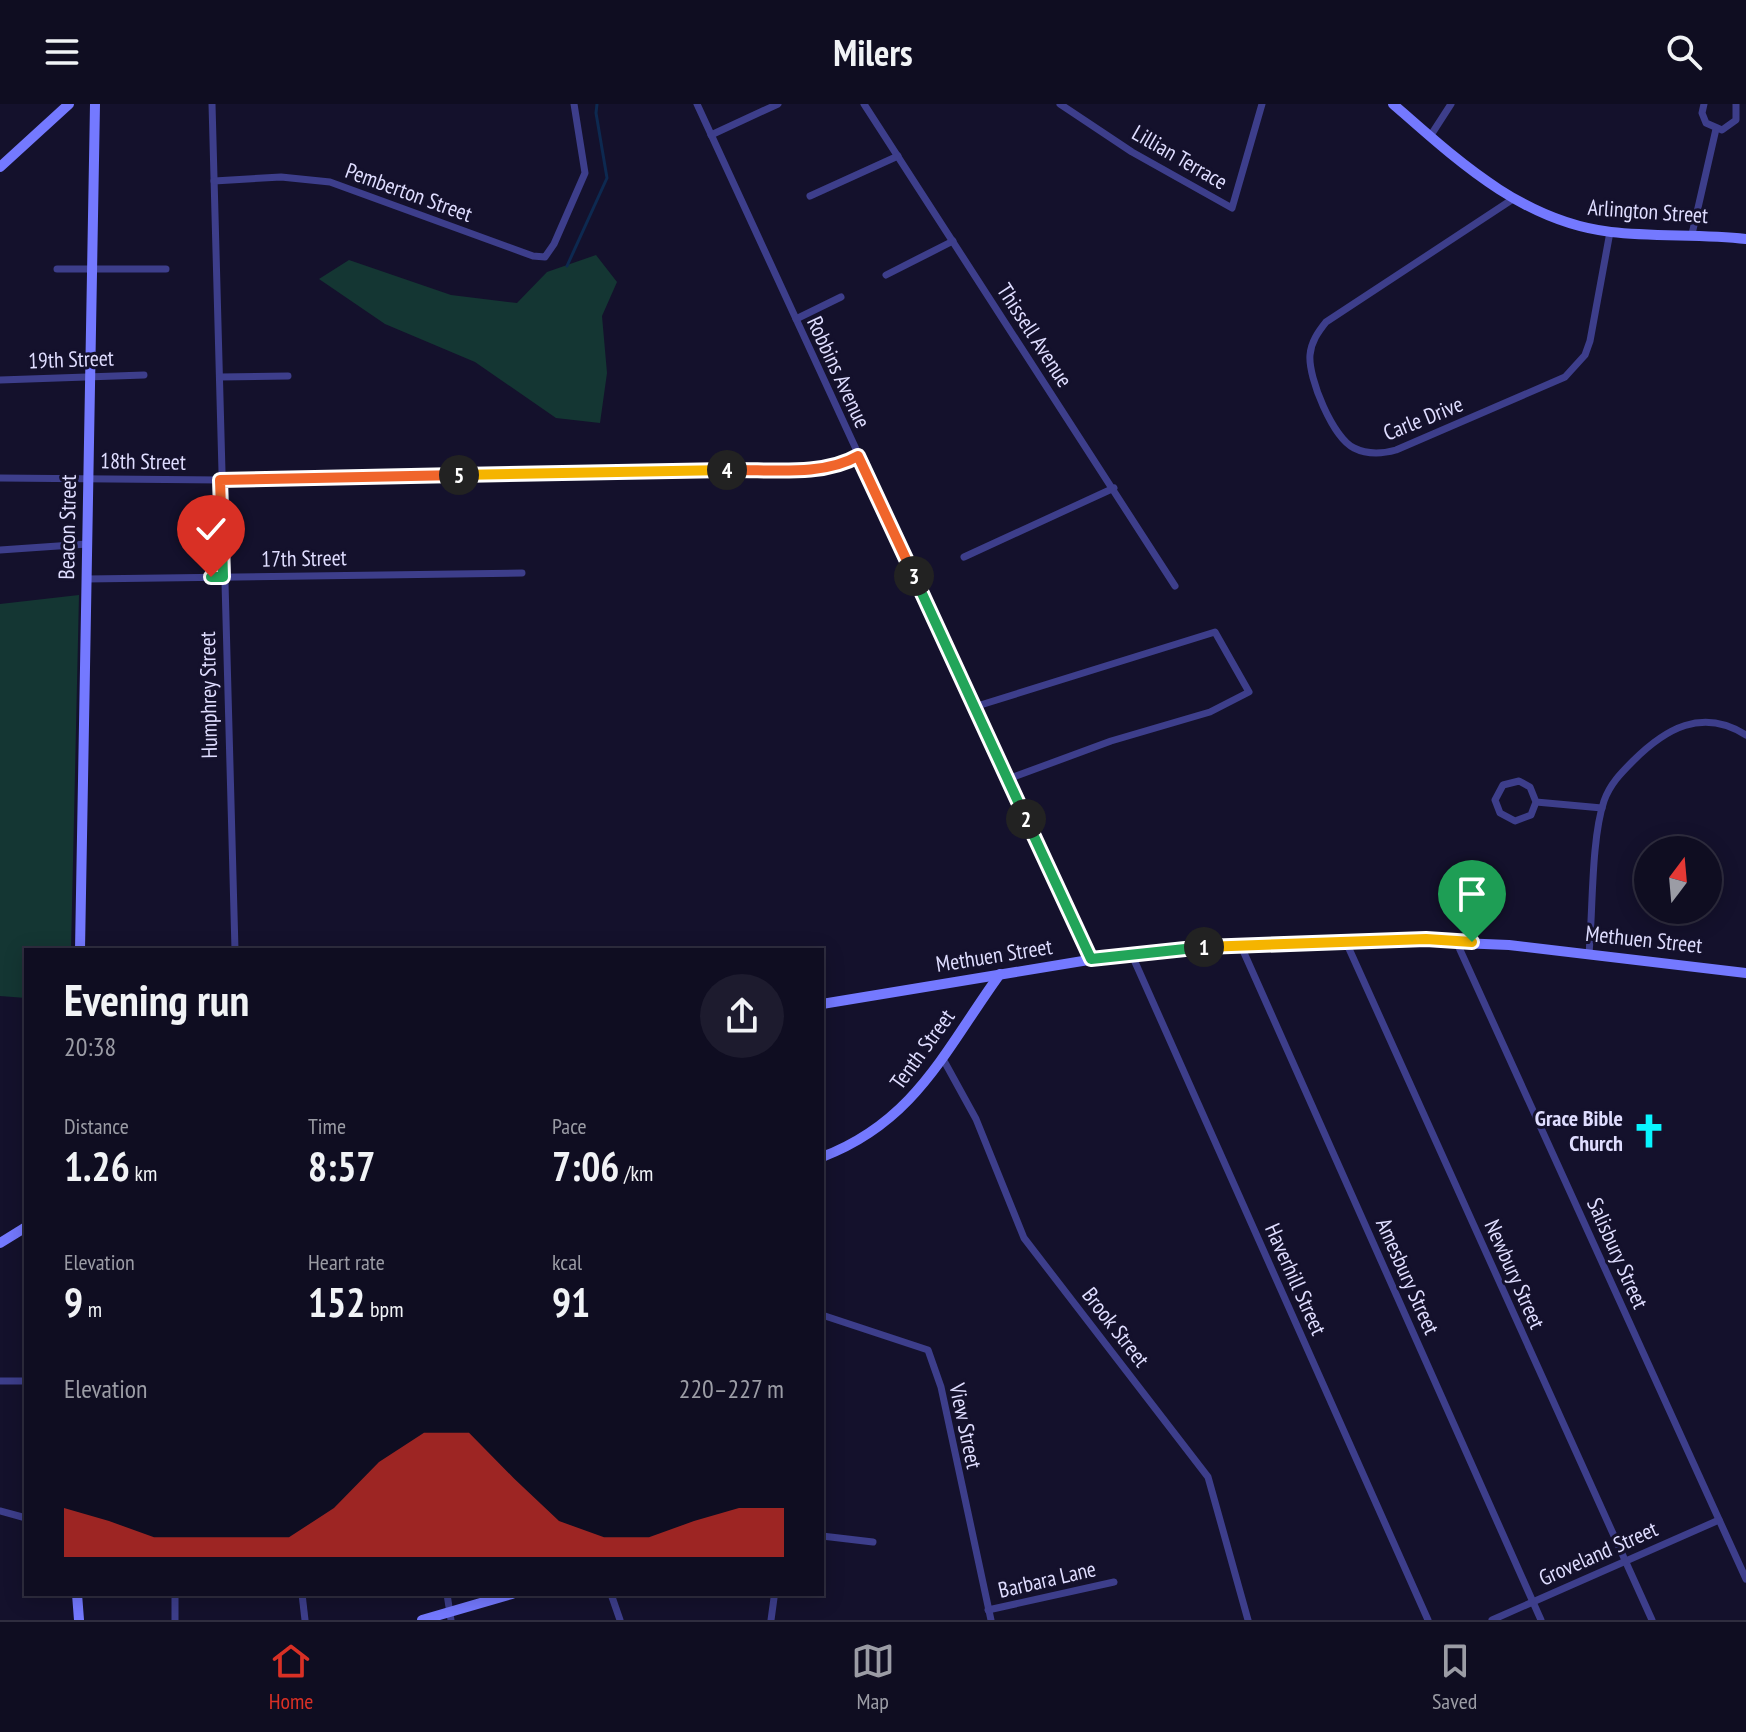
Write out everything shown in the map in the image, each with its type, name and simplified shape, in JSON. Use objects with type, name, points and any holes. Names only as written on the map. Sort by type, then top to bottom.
[{"type":"street","points":[[0,167],[69,104]]},
{"type":"street","name":"Beacon Street","points":[[80,948],[95,104]]},
{"type":"street","name":"Humphrey Street","points":[[212,104],[235,948]]},
{"type":"street","name":"Pemberton Street","points":[[214,181],[281,177],[330,182],[540,258],[545,257],[554,244],[585,173],[574,104]]},
{"type":"street","name":"Robbins Avenue","points":[[697,104],[1091,959]]},
{"type":"street","points":[[711,135],[778,104]]},
{"type":"street","name":"Thissell Avenue","points":[[864,104],[1175,586]]},
{"type":"street","name":"Lillian Terrace","points":[[1060,104],[1132,152],[1232,208],[1262,104]]},
{"type":"street","name":"Arlington Street","points":[[1393,104],[1513,199],[1547,218],[1610,232],[1746,239]]},
{"type":"street","points":[[1431,135],[1451,104]]},
{"type":"street","points":[[1704,104],[1703,118],[1716,129]]},
{"type":"street","points":[[1716,129],[1732,125],[1738,114],[1736,104]]},
{"type":"street","points":[[1692,234],[1716,129]]},
{"type":"street","points":[[810,196],[898,156]]},
{"type":"street","name":"Carle Drive","points":[[1513,199],[1326,322],[1317,332],[1310,359],[1312,375],[1335,429],[1353,448],[1383,454],[1396,450],[1565,377],[1585,355],[1590,341],[1610,232]]},
{"type":"street","points":[[886,275],[953,241]]},
{"type":"street","points":[[57,269],[166,269]]},
{"type":"street","points":[[796,319],[841,297]]},
{"type":"street","name":"19th Street","points":[[0,380],[144,375]]},
{"type":"street","points":[[220,377],[288,376]]},
{"type":"street","name":"18th Street","points":[[0,478],[220,480],[830,468],[848,464],[858,456]]},
{"type":"street","points":[[964,557],[1114,488]]},
{"type":"street","points":[[0,550],[87,544]]},
{"type":"street","name":"17th Street","points":[[86,579],[522,573]]},
{"type":"street","points":[[974,707],[1215,632],[1249,692],[1210,712],[1111,741],[1008,779]]},
{"type":"street","points":[[1589,953],[1602,808],[1620,774],[1671,729],[1709,721],[1746,735]]},
{"type":"street","points":[[1519,781],[1530,787],[1536,802],[1531,815],[1515,821],[1503,816],[1495,800],[1503,785],[1519,781]]},
{"type":"street","points":[[1536,802],[1602,808]]},
{"type":"street","name":"Methuen Street","points":[[824,1004],[1131,953],[1346,942],[1456,941],[1589,953],[1746,973]]},
{"type":"street","name":"Salisbury Street","points":[[1456,941],[1746,1579]]},
{"type":"street","name":"Newbury Street","points":[[1346,942],[1652,1620]]},
{"type":"street","name":"Amesbury Street","points":[[1241,946],[1541,1620]]},
{"type":"street","name":"Haverhill Street","points":[[1131,953],[1428,1620]]},
{"type":"street","name":"Tenth Street","points":[[824,1156],[875,1131],[903,1108],[943,1059],[1000,974]]},
{"type":"street","name":"Brook Street","points":[[943,1059],[976,1119],[1024,1238],[1208,1477],[1248,1620]]},
{"type":"street","points":[[0,1243],[24,1228]]},
{"type":"street","name":"View Street","points":[[824,1316],[928,1350],[941,1387],[991,1620]]},
{"type":"street","points":[[0,1381],[24,1381]]},
{"type":"street","points":[[0,1511],[24,1517]]},
{"type":"street","name":"Groveland Street","points":[[1492,1620],[1719,1520]]},
{"type":"street","points":[[824,1536],[873,1542]]},
{"type":"street","name":"Barbara Lane","points":[[988,1610],[1114,1582]]},
{"type":"street","points":[[77,1596],[79,1620]]},
{"type":"street","points":[[175,1596],[175,1620]]},
{"type":"street","points":[[302,1596],[305,1620]]},
{"type":"street","points":[[447,1596],[451,1617]]},
{"type":"street","points":[[422,1620],[451,1617],[507,1596]]},
{"type":"street","points":[[612,1596],[620,1620]]},
{"type":"street","points":[[771,1620],[774,1598]]},
{"type":"green space","points":[[596,255],[617,282],[602,316],[607,373],[600,423],[556,418],[475,362],[385,324],[319,279],[349,260],[451,295],[517,303],[547,272]]},
{"type":"green space","points":[[79,595],[71,948],[24,948],[24,998],[0,996],[0,604]]},
{"type":"waterway","points":[[567,266],[607,178],[597,104]]},
{"type":"place","name":"Grace Bible Church","points":[[1649,1131]]},
{"type":"route","points":[[211,577],[223,577],[220,480],[830,468],[848,464],[858,456],[1091,959],[1198,947],[1426,939],[1472,942]]}]
